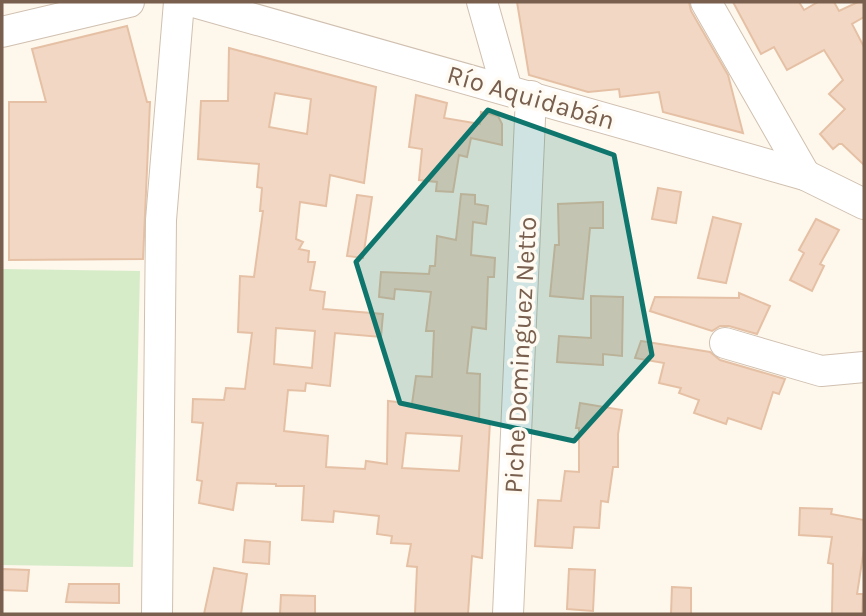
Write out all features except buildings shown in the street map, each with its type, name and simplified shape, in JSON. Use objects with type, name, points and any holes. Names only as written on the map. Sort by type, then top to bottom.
[{"type":"street","points":[[2,32],[129,2]]},
{"type":"street","points":[[157,614],[161,220],[179,2]]},
{"type":"street","name":"Río Aquidabán","points":[[194,2],[805,175],[864,204]]},
{"type":"street","name":"Piche Dominguez Netto","points":[[482,2],[519,93],[508,614]]},
{"type":"street","points":[[706,2],[805,175]]},
{"type":"street","points":[[725,343],[821,370],[864,367]]},
{"type":"highlighted area","points":[[488,110],[614,155],[652,355],[574,441],[400,403],[356,262]]},
{"type":"green space","points":[[2,269],[140,271],[133,567],[2,565]]}]
